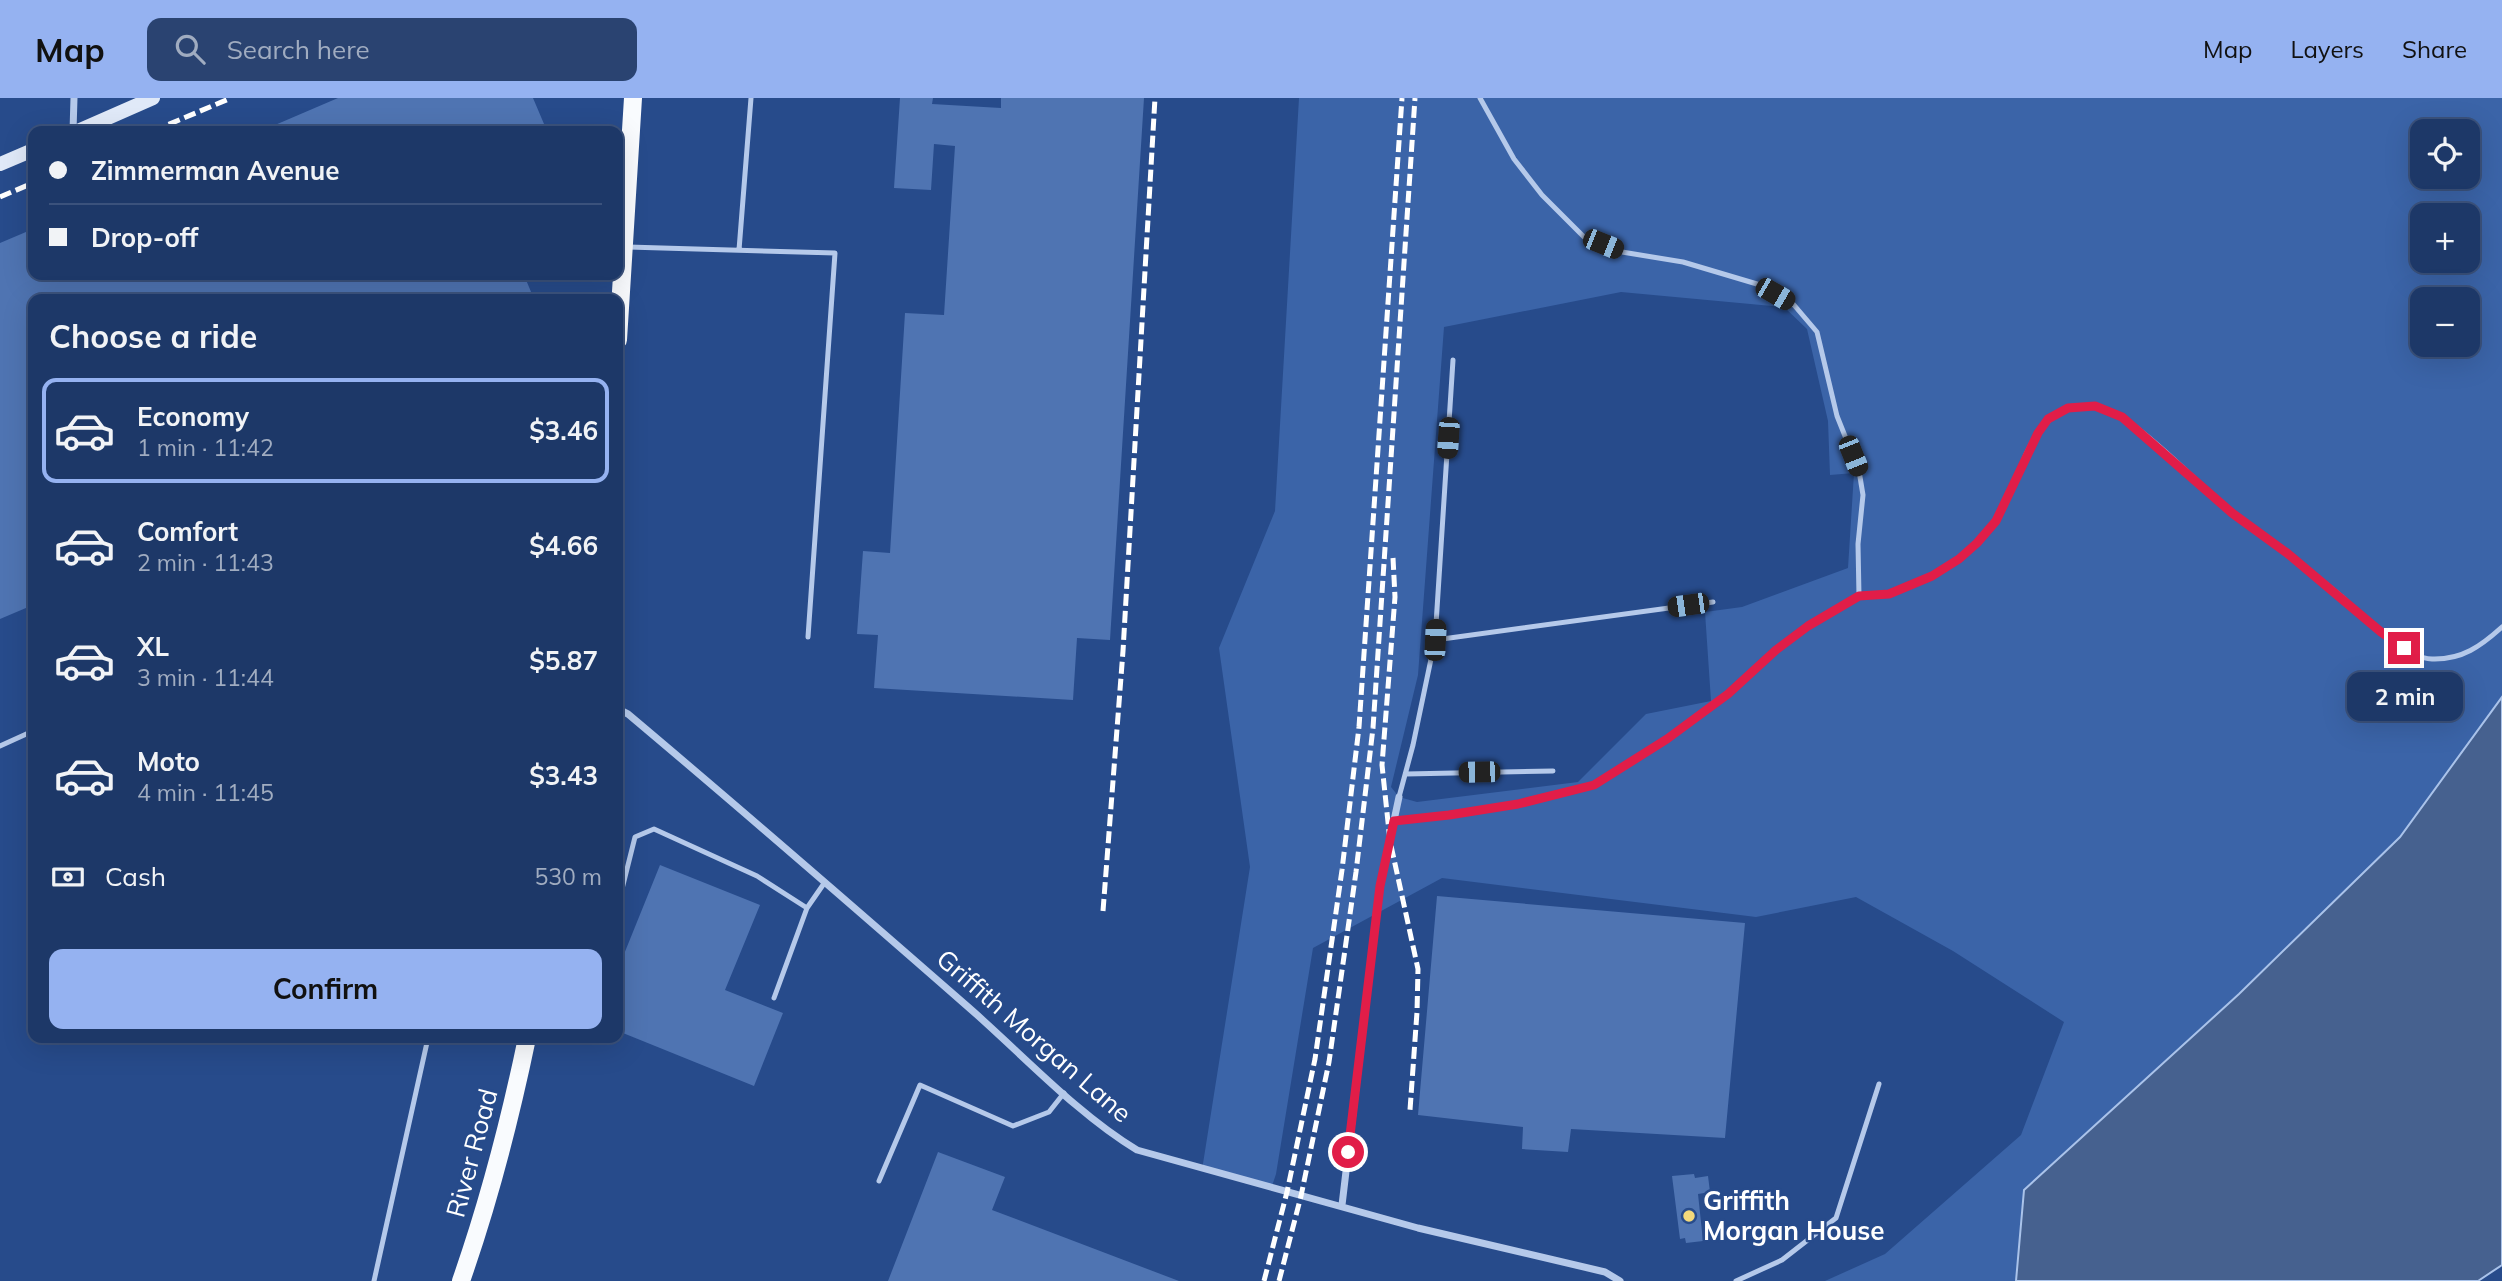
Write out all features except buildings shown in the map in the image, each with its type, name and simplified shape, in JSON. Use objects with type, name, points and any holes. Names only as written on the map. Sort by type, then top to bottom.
[{"type":"main road","points":[[623,262],[633,98]]},
{"type":"main road","name":"River Road","points":[[461,1281],[509,1123],[526,1043]]},
{"type":"street","points":[[74,98],[75,126]]},
{"type":"street","points":[[87,126],[153,98]]},
{"type":"street","points":[[0,164],[28,152]]},
{"type":"street","name":"Griffith Morgan Lane","points":[[623,712],[825,882],[1107,1133],[1138,1150],[1418,1228],[1605,1272],[1620,1281]]},
{"type":"street","points":[[1342,1205],[1380,886],[1399,797]]},
{"type":"lane","points":[[739,250],[751,98]]},
{"type":"lane","points":[[1480,98],[1514,159],[1542,195],[1584,237],[1622,252],[1683,262],[1757,284],[1794,305],[1817,332],[1837,416],[1859,471],[1863,495],[1858,544],[1859,596]]},
{"type":"lane","points":[[624,247],[835,253],[807,637]]},
{"type":"lane","points":[[1399,797],[1435,640],[1453,360]]},
{"type":"lane","points":[[1394,821],[1518,804],[1594,785],[1667,739],[1728,694],[1776,650],[1808,626],[1859,596],[1889,594],[1932,576],[1959,559],[1996,521],[2023,461],[2048,419],[2068,408],[2095,406],[2122,417],[2232,513],[2309,570],[2381,632],[2404,648],[2429,659],[2456,658],[2479,648],[2502,627]]},
{"type":"lane","points":[[1435,640],[1713,601]]},
{"type":"lane","points":[[0,746],[28,733]]},
{"type":"lane","points":[[1406,774],[1553,771]]},
{"type":"lane","points":[[623,885],[635,837],[654,829],[757,876],[807,908]]},
{"type":"lane","points":[[775,998],[807,908],[825,882]]},
{"type":"lane","points":[[374,1281],[427,1043]]},
{"type":"lane","points":[[1736,1281],[1782,1260],[1836,1218],[1879,1084]]},
{"type":"lane","points":[[879,1181],[920,1085],[1013,1126],[1049,1112],[1064,1093]]},
{"type":"shaded area","points":[[1299,98],[2502,98],[2502,697],[2400,837],[2239,994],[2024,1190],[2016,1281],[1825,1281],[1885,1254],[2021,1135],[2064,1022],[1953,951],[1856,897],[1756,917],[1442,878],[1313,948],[1276,1174],[1271,1189],[1202,1170],[1250,867],[1219,648],[1275,511]],"holes":[[[1621,292],[1784,307],[1807,329],[1828,421],[1830,475],[1854,473],[1848,568],[1742,607],[1705,612],[1711,701],[1646,714],[1578,782],[1417,802],[1399,797],[1391,787],[1418,675],[1444,327]]]},
{"type":"shaded area","points":[[2502,697],[2502,1265],[2478,1281],[2016,1281],[2024,1190],[2239,994],[2400,837]]},
{"type":"railway","points":[[165,126],[231,98]]},
{"type":"railway","points":[[1103,911],[1123,651],[1155,98]]},
{"type":"railway","points":[[1264,1281],[1287,1192],[1315,1059],[1359,727],[1402,98]]},
{"type":"railway","points":[[1279,1281],[1301,1196],[1329,1062],[1373,728],[1415,98]]},
{"type":"railway","points":[[0,197],[28,185]]},
{"type":"railway","points":[[1393,558],[1395,597],[1382,765],[1390,841],[1418,969],[1410,1110]]},
{"type":"place","name":"Griffith Morgan House","points":[[1689,1216]]},
{"type":"route","points":[[1348,1152],[1380,886],[1394,821],[1518,804],[1594,785],[1667,739],[1728,694],[1776,650],[1808,626],[1859,596],[1889,594],[1932,576],[1959,559],[1996,521],[2023,461],[2048,419],[2068,408],[2095,406],[2122,417],[2232,513],[2287,553],[2404,648]]}]
